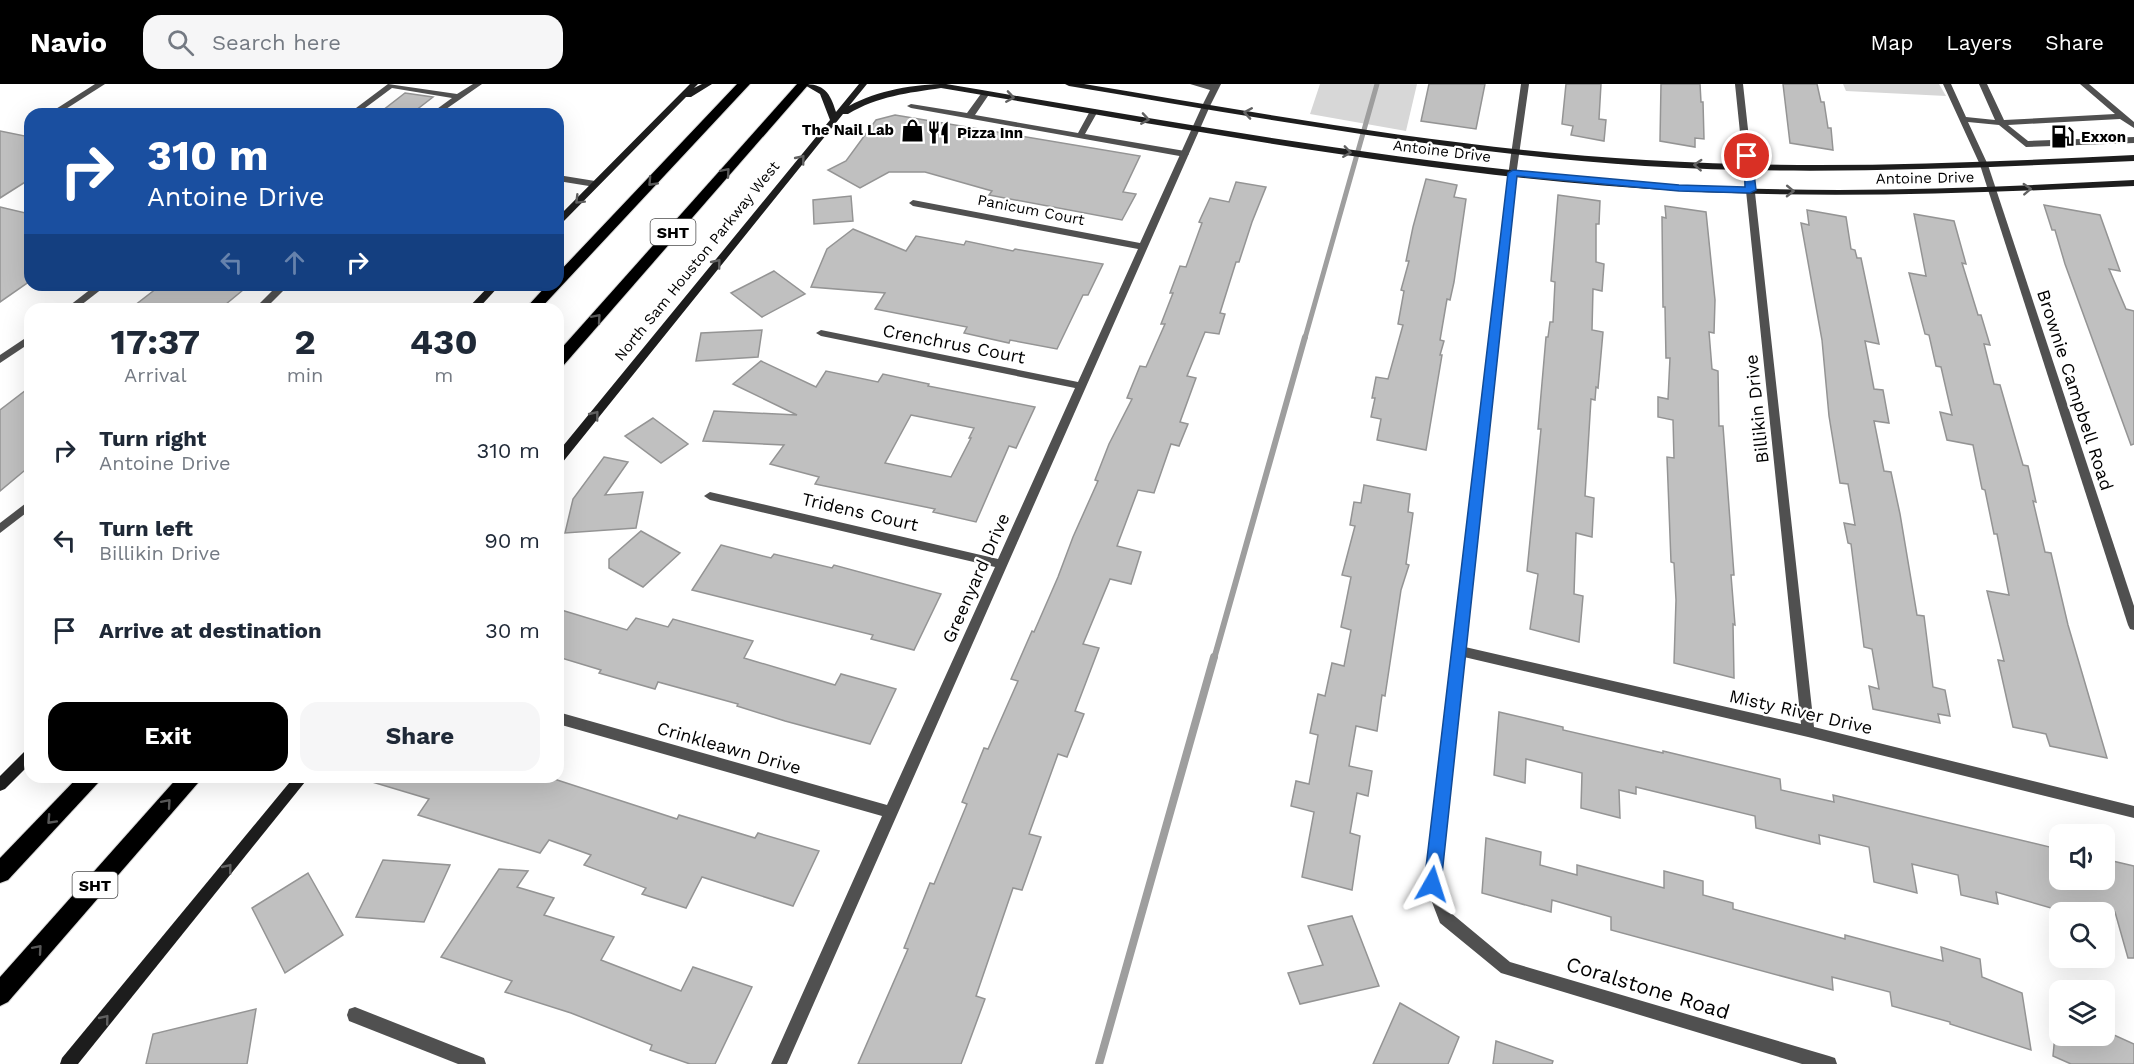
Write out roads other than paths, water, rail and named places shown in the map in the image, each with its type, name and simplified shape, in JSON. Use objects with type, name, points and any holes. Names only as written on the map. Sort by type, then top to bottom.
[{"type":"highway","name":"SHT","points":[[564,355],[805,84]]},
{"type":"highway","name":"SHT","points":[[564,276],[740,89]]},
{"type":"highway","points":[[538,303],[549,291]]},
{"type":"highway","points":[[0,873],[85,783]]},
{"type":"highway","name":"SHT","points":[[0,994],[186,783]]},
{"type":"main road","points":[[680,99],[683,84]]},
{"type":"main road","points":[[564,216],[694,84]]},
{"type":"main road","points":[[680,99],[708,84]]},
{"type":"main road","points":[[805,84],[822,90],[828,97],[834,120],[860,102],[879,96],[942,86]]},
{"type":"main road","name":"North Sam Houston Parkway West","points":[[564,453],[863,84]]},
{"type":"main road","name":"Antoine Drive","points":[[932,84],[1397,159],[1513,173],[1679,188],[1879,192],[1992,190],[2134,183]]},
{"type":"main road","name":"Antoine Drive","points":[[1069,84],[1403,138],[1642,162],[1749,168],[1843,169],[2134,158]]},
{"type":"main road","points":[[478,303],[489,291]]},
{"type":"main road","points":[[0,785],[24,761]]},
{"type":"main road","points":[[68,1064],[297,783]]},
{"type":"street","points":[[62,108],[101,84]]},
{"type":"street","points":[[442,108],[478,84]]},
{"type":"street","points":[[1194,84],[1215,86]]},
{"type":"street","name":"Coralstone Road","points":[[1525,84],[1432,884],[1445,918],[1506,968],[1829,1064]]},
{"type":"street","name":"Billikin Drive","points":[[1740,84],[1808,731]]},
{"type":"street","name":"Brownie Campbell Road","points":[[1947,84],[1984,165],[2134,625]]},
{"type":"street","points":[[1983,84],[2001,123],[2026,144],[2056,141],[2134,140]]},
{"type":"street","points":[[2084,84],[2134,126]]},
{"type":"street","points":[[360,108],[392,85],[458,97]]},
{"type":"street","name":"Greenyard Drive","points":[[779,1064],[1215,86]]},
{"type":"street","points":[[969,117],[986,93]]},
{"type":"street","points":[[911,106],[1185,154]]},
{"type":"street","points":[[1080,136],[1094,111]]},
{"type":"street","points":[[1964,119],[2001,123],[2122,116]]},
{"type":"street","points":[[2095,118],[2104,126]]},
{"type":"street","points":[[2075,119],[2084,127]]},
{"type":"street","points":[[2054,120],[2062,128]]},
{"type":"street","points":[[2032,121],[2041,129]]},
{"type":"street","points":[[564,179],[595,184]]},
{"type":"street","name":"Panicum Court","points":[[913,203],[1144,247]]},
{"type":"street","points":[[78,303],[94,291]]},
{"type":"street","points":[[265,303],[278,291]]},
{"type":"street","name":"Crenchrus Court","points":[[821,333],[1081,386]]},
{"type":"street","points":[[0,360],[24,342]]},
{"type":"street","name":"Tridens Court","points":[[710,496],[1002,564]]},
{"type":"street","points":[[0,529],[24,509]]},
{"type":"street","name":"Misty River Drive","points":[[1459,651],[1808,731],[2134,812]]},
{"type":"street","name":"Crinkleawn Drive","points":[[564,720],[891,812]]},
{"type":"street","points":[[355,1015],[477,1064]]},
{"type":"waterway","points":[[1305,338],[1377,84]]},
{"type":"waterway","points":[[1214,659],[1305,337]]},
{"type":"waterway","points":[[1099,1064],[1214,657]]},
{"type":"place","name":"The Nail Lab","points":[[912,130]]},
{"type":"place","name":"Pizza Inn","points":[[939,133]]},
{"type":"place","name":"Exxon","points":[[2063,137]]}]
